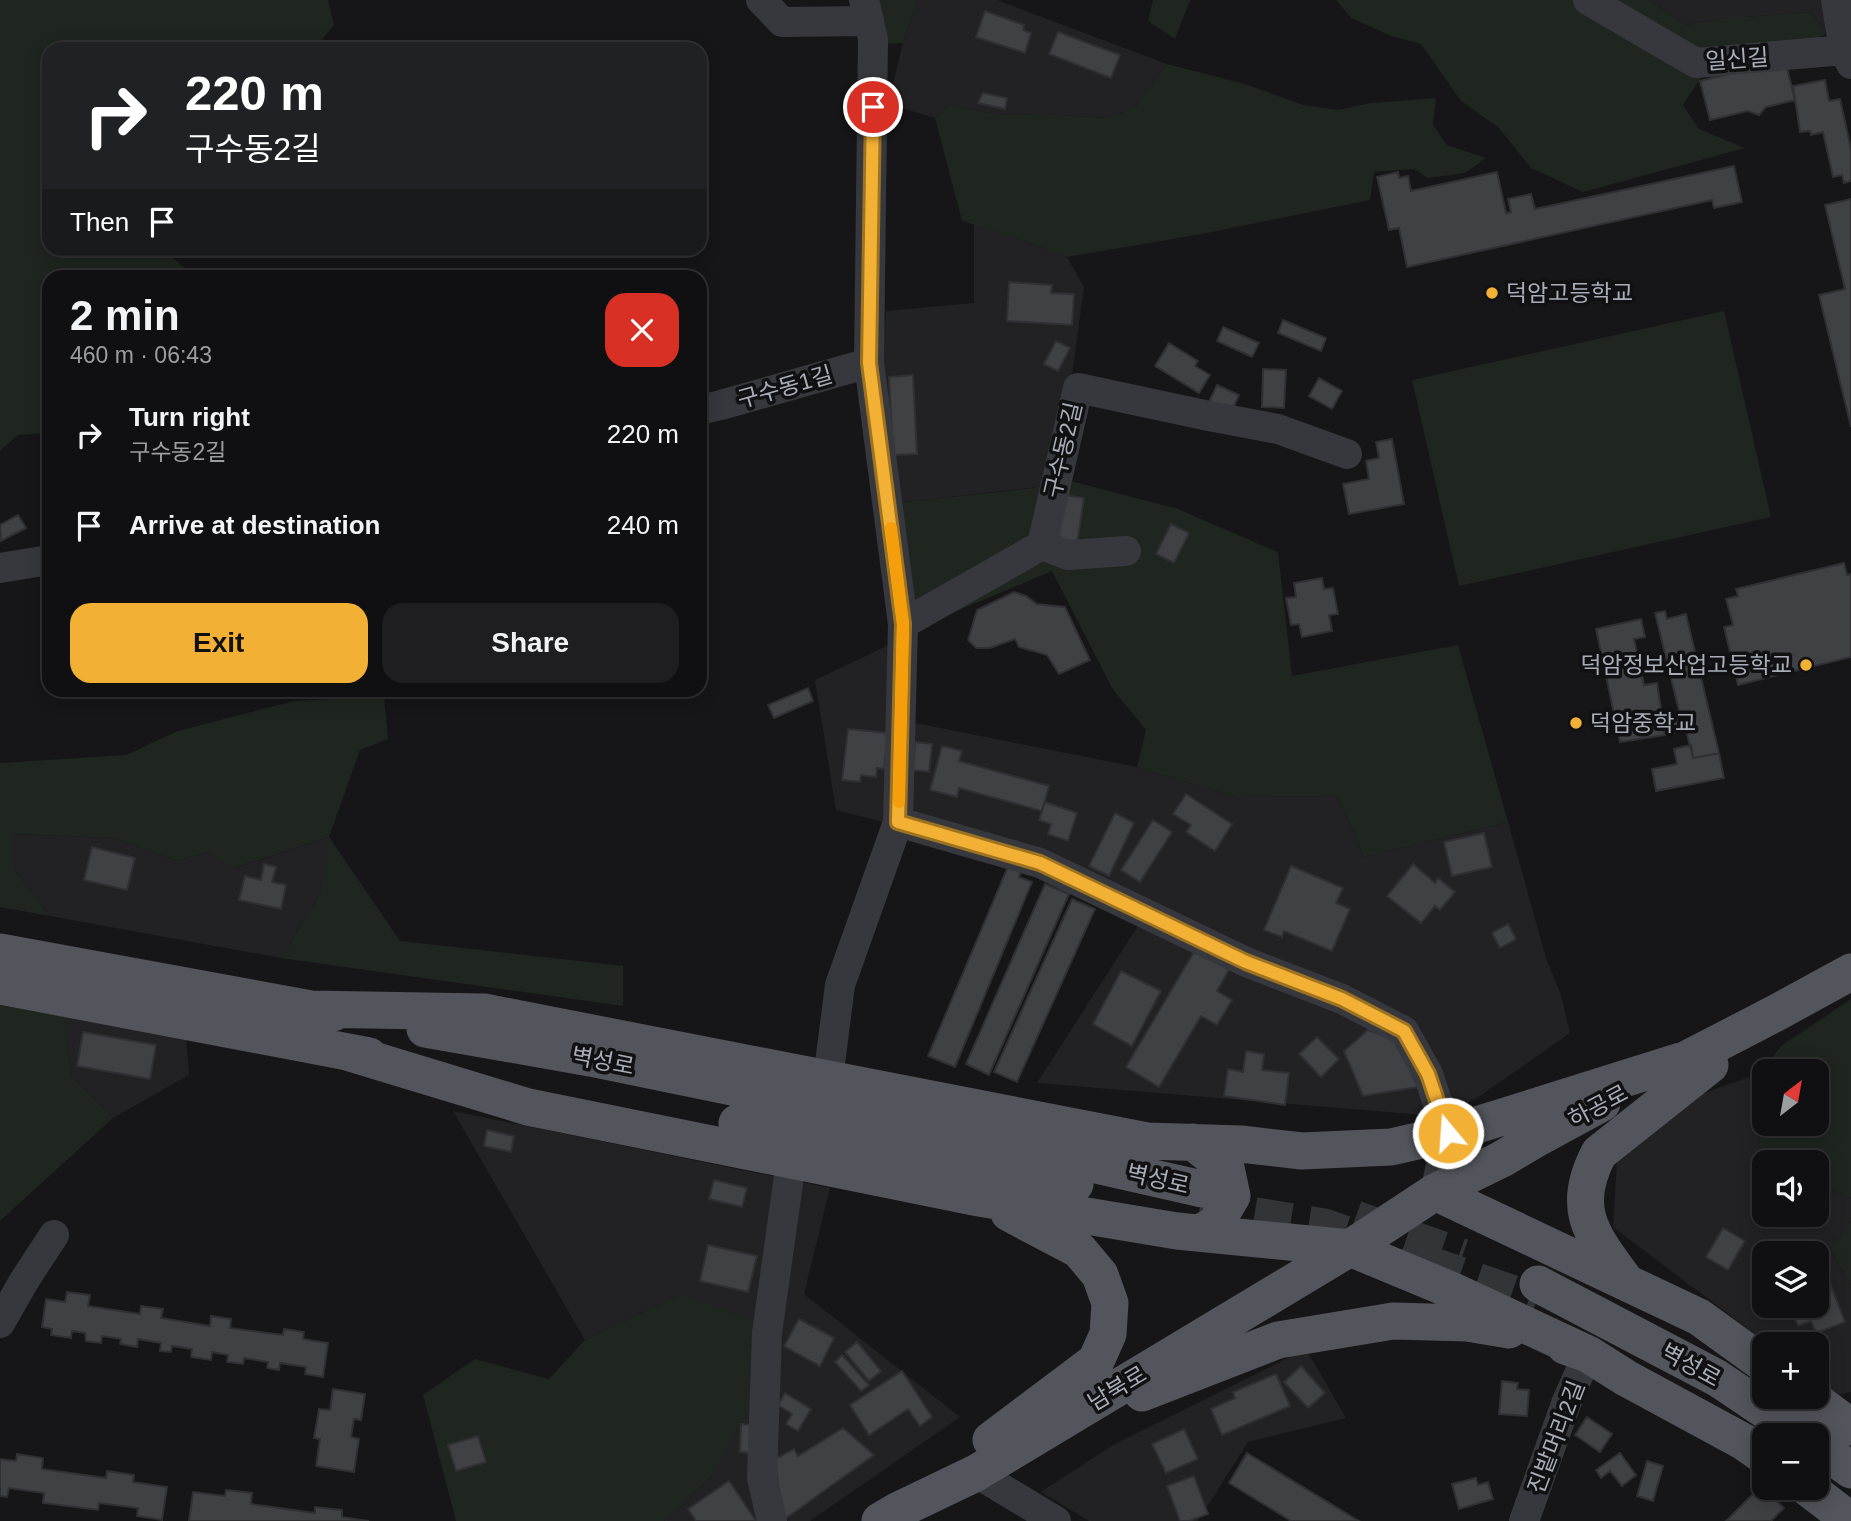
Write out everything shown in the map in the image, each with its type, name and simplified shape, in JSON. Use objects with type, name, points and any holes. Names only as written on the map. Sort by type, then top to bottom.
[{"type":"main road","name":"벽성로","points":[[0,952],[590,1058],[942,1130],[1201,1210]]},
{"type":"main road","name":"하공로","points":[[1350,1248],[1435,1192],[1502,1159],[1851,972]]},
{"type":"main road","name":"벽성로","points":[[0,986],[1201,1210]]},
{"type":"main road","points":[[310,1009],[484,1012],[1147,1140],[1241,1144],[1302,1151],[1391,1147],[1448,1133],[1681,1061]]},
{"type":"main road","points":[[1626,1283],[1600,1246],[1589,1223],[1584,1202],[1591,1169],[1599,1153],[1774,1014]]},
{"type":"main road","points":[[347,1052],[528,1107],[979,1198],[1163,1229],[1201,1210],[1350,1248],[1451,1290],[1533,1304],[1588,1354],[1752,1448]]},
{"type":"main road","points":[[1193,1142],[1226,1167],[1232,1196],[1215,1225],[1201,1210]]},
{"type":"main road","points":[[1435,1192],[1699,1317],[1752,1355]]},
{"type":"main road","points":[[888,1516],[1096,1361],[1108,1334],[1110,1303],[1100,1275],[1079,1250],[979,1198]]},
{"type":"main road","points":[[1533,1304],[1515,1304],[1518,1276],[1532,1258],[1548,1246]]},
{"type":"main road","name":"남북로","points":[[888,1516],[976,1473],[1350,1248]]},
{"type":"main road","name":"벽성로","points":[[1533,1304],[1633,1349],[1753,1423]]},
{"type":"main road","name":"벽성로","points":[[1533,1304],[1717,1378],[1784,1423]]},
{"type":"main road","points":[[1050,1429],[1278,1340],[1393,1321],[1467,1323],[1524,1333],[1588,1354]]},
{"type":"main road","points":[[1827,1409],[1851,1427]]},
{"type":"main road","points":[[1829,1454],[1851,1470]]},
{"type":"main road","points":[[1829,1477],[1851,1494]]},
{"type":"main road","points":[[1825,1500],[1851,1521]]},
{"type":"street","points":[[761,0],[782,22],[867,11],[873,38],[869,363],[903,624],[898,822],[840,985],[828,1079]]},
{"type":"street","name":"일신길","points":[[1588,0],[1696,63],[1848,57]]},
{"type":"street","points":[[1836,0],[1848,57]]},
{"type":"street","name":"구수동1길","points":[[707,408],[869,363]]},
{"type":"street","name":"구수동2길","points":[[1042,545],[1077,388],[1278,429],[1347,454]]},
{"type":"street","points":[[903,624],[1042,545],[1068,555],[1126,551]]},
{"type":"street","points":[[0,568],[42,561]]},
{"type":"street","points":[[898,822],[1040,863],[1246,962],[1342,999],[1404,1031],[1428,1074],[1448,1133],[1435,1192]]},
{"type":"street","points":[[772,1521],[762,1478],[767,1333],[791,1162],[797,1160]]},
{"type":"street","points":[[0,1323],[12,1275],[54,1236]]},
{"type":"street","name":"진밭머리2길","points":[[1524,1521],[1567,1401],[1588,1354]]},
{"type":"street","points":[[976,1473],[1056,1521]]},
{"type":"shaded area","points":[[0,0],[328,0],[334,25],[320,42],[42,42],[42,256],[170,256],[187,270],[42,270],[42,433],[18,435],[0,451]]},
{"type":"shaded area","points":[[876,0],[918,0],[903,43],[884,44]]},
{"type":"shaded area","points":[[918,0],[997,0],[1167,64],[1136,106],[1110,118],[1044,114],[996,115],[950,104],[935,118],[888,104],[903,43]]},
{"type":"shaded area","points":[[1153,0],[1190,0],[1175,39],[1148,21]]},
{"type":"shaded area","points":[[1336,0],[1649,0],[1687,25],[1728,17],[1810,12],[1826,34],[1801,44],[1718,52],[1683,105],[1699,129],[1745,148],[1583,192],[1531,168],[1498,127],[1461,101],[1421,44],[1391,36],[1351,18]]},
{"type":"shaded area","points":[[1649,0],[1822,0],[1826,34],[1810,12],[1728,17],[1687,25]]},
{"type":"shaded area","points":[[1167,64],[1245,84],[1303,105],[1338,110],[1370,103],[1436,98],[1433,125],[1447,145],[1486,158],[1465,173],[1428,178],[1414,169],[1374,172],[1370,200],[1202,234],[1067,257],[962,221],[935,118],[950,104],[996,115],[1044,114],[1110,118],[1136,106]]},
{"type":"shaded area","points":[[974,224],[1067,257],[1084,287],[1071,383],[1061,395],[1055,485],[895,503],[883,349],[886,311],[974,303]]},
{"type":"shaded area","points":[[1724,311],[1771,517],[1459,586],[1412,380]]},
{"type":"shaded area","points":[[1067,480],[1178,509],[1278,552],[1292,676],[1458,645],[1508,822],[1364,857],[1338,796],[1236,797],[1137,767],[1146,730],[1112,688],[1052,571],[914,629],[895,503],[1033,488]]},
{"type":"shaded area","points":[[893,643],[910,722],[1137,767],[1236,797],[1338,796],[1364,857],[1508,822],[1570,1033],[1477,1098],[1436,1116],[1037,1083],[1150,907],[1079,872],[836,810],[815,680]]},
{"type":"shaded area","points":[[384,697],[388,739],[360,750],[329,837],[400,941],[623,966],[623,1006],[281,958],[321,892],[328,837],[234,868],[207,852],[177,861],[114,838],[13,834],[13,868],[50,916],[0,907],[0,763],[126,755],[178,731],[294,701]]},
{"type":"shaded area","points":[[13,834],[114,838],[177,861],[207,852],[235,868],[329,837],[321,892],[281,958],[50,916],[13,868]]},
{"type":"shaded area","points":[[1851,999],[1851,1198],[1833,1191],[1829,1192],[1829,1150],[1759,1150],[1759,1136],[1829,1136],[1829,1059],[1771,1059],[1781,1046]]},
{"type":"shaded area","points":[[0,1001],[63,1012],[72,1076],[113,1118],[0,1221]]},
{"type":"shaded area","points":[[63,1012],[186,1037],[189,1075],[113,1118],[72,1076]]},
{"type":"shaded area","points":[[1752,1076],[1752,1136],[1759,1136],[1759,1150],[1752,1150],[1752,1227],[1829,1227],[1829,1192],[1833,1191],[1851,1198],[1851,1221],[1830,1249],[1851,1285],[1851,1392],[1837,1395],[1829,1389],[1829,1332],[1752,1332],[1613,1227],[1617,1161],[1693,1097]]},
{"type":"shaded area","points":[[453,1111],[830,1188],[804,1294],[960,1417],[810,1521],[664,1521],[712,1476],[681,1294],[585,1340]]},
{"type":"shaded area","points":[[1851,1221],[1851,1285],[1830,1249]]},
{"type":"shaded area","points":[[681,1294],[754,1321],[749,1409],[712,1476],[664,1521],[456,1521],[423,1395],[475,1359],[549,1379],[585,1340]]},
{"type":"shaded area","points":[[1306,1349],[1346,1418],[1248,1442],[1198,1521],[1089,1521],[1041,1492],[1113,1445]]},
{"type":"building","points":[[985,11],[1024,25],[1023,30],[1031,33],[1025,53],[976,37]]},
{"type":"building","points":[[1058,32],[1120,55],[1111,78],[1049,54]]},
{"type":"building","points":[[1785,60],[1795,100],[1766,107],[1759,115],[1748,111],[1710,120],[1700,81]]},
{"type":"building","points":[[1825,80],[1829,101],[1840,99],[1851,149],[1851,181],[1844,183],[1842,175],[1833,177],[1823,132],[1811,135],[1810,131],[1800,132],[1793,86]]},
{"type":"building","points":[[983,93],[1007,98],[1005,109],[978,103]]},
{"type":"building","points":[[1734,166],[1742,202],[1714,208],[1712,200],[1407,267],[1399,228],[1389,230],[1377,177],[1398,172],[1399,178],[1408,176],[1411,191],[1497,172],[1506,213],[1511,212],[1508,199],[1531,194],[1535,209]]},
{"type":"building","points":[[1851,199],[1851,427],[1819,295],[1845,289],[1825,205]]},
{"type":"building","points":[[1009,282],[1052,285],[1051,293],[1074,294],[1072,325],[1007,321]]},
{"type":"building","points":[[1283,320],[1326,338],[1321,351],[1278,333]]},
{"type":"building","points":[[1223,327],[1259,343],[1252,357],[1217,341]]},
{"type":"building","points":[[1056,341],[1070,348],[1058,371],[1044,364]]},
{"type":"building","points":[[1169,343],[1198,361],[1195,366],[1210,375],[1199,393],[1155,366]]},
{"type":"building","points":[[1263,369],[1286,370],[1284,408],[1262,407]]},
{"type":"building","points":[[913,375],[917,454],[893,455],[889,377]]},
{"type":"building","points":[[1319,378],[1342,391],[1332,409],[1309,396]]},
{"type":"building","points":[[1217,385],[1239,395],[1230,415],[1208,404]]},
{"type":"building","points":[[1392,439],[1404,504],[1349,514],[1343,484],[1369,479],[1366,461],[1379,458],[1376,442]]},
{"type":"building","points":[[1065,495],[1084,498],[1077,544],[1051,539]]},
{"type":"building","points":[[18,515],[26,528],[1,541],[0,525]]},
{"type":"building","points":[[1171,524],[1189,533],[1174,563],[1156,554]]},
{"type":"building","points":[[1844,563],[1847,575],[1851,574],[1851,657],[1738,685],[1724,627],[1733,625],[1726,599],[1738,596],[1736,589]]},
{"type":"building","points":[[1322,578],[1324,589],[1333,588],[1338,614],[1329,615],[1332,631],[1302,637],[1299,624],[1291,625],[1286,598],[1296,597],[1294,583]]},
{"type":"building","points":[[1014,592],[1037,604],[1065,607],[1090,660],[1059,674],[1047,655],[1019,647],[1015,639],[990,648],[976,648],[968,640],[977,610]]},
{"type":"building","points":[[1665,611],[1667,619],[1686,614],[1719,753],[1693,758],[1686,730],[1665,735],[1662,720],[1680,715],[1655,613]]},
{"type":"building","points":[[1641,619],[1645,637],[1634,639],[1644,685],[1657,683],[1665,735],[1620,742],[1596,629]]},
{"type":"building","points":[[808,688],[813,701],[774,718],[768,705]]},
{"type":"building","points":[[848,729],[888,733],[884,769],[877,768],[876,777],[861,775],[860,782],[842,780]]},
{"type":"building","points":[[915,742],[932,744],[929,772],[913,770]]},
{"type":"building","points":[[1691,745],[1693,758],[1719,753],[1724,778],[1656,791],[1652,769],[1677,764],[1674,749]]},
{"type":"building","points":[[942,746],[962,751],[959,761],[1049,786],[1042,811],[959,788],[957,797],[930,790]]},
{"type":"building","points":[[1186,794],[1232,824],[1215,851],[1186,832],[1191,825],[1173,814]]},
{"type":"building","points":[[1045,802],[1077,813],[1068,841],[1048,834],[1051,824],[1039,820]]},
{"type":"building","points":[[1115,813],[1134,823],[1109,876],[1089,866]]},
{"type":"building","points":[[1153,820],[1172,832],[1140,882],[1121,870]]},
{"type":"building","points":[[1484,833],[1492,867],[1452,876],[1444,842]]},
{"type":"building","points":[[92,847],[135,858],[127,890],[84,880]]},
{"type":"building","points":[[264,864],[276,867],[272,882],[286,885],[281,909],[239,900],[245,876],[261,880]]},
{"type":"building","points":[[1009,864],[1022,869],[1019,877],[1032,882],[955,1067],[928,1056]]},
{"type":"building","points":[[1413,864],[1435,883],[1438,878],[1455,892],[1440,910],[1435,906],[1421,923],[1387,896]]},
{"type":"building","points":[[1291,866],[1343,888],[1336,903],[1350,909],[1332,951],[1284,931],[1282,937],[1264,930]]},
{"type":"building","points":[[1045,884],[1069,894],[989,1075],[966,1064]]},
{"type":"building","points":[[1072,899],[1095,909],[1017,1082],[994,1072]]},
{"type":"building","points":[[1508,924],[1516,939],[1500,948],[1492,933]]},
{"type":"building","points":[[1195,950],[1229,970],[1217,991],[1232,1000],[1217,1025],[1201,1016],[1159,1087],[1126,1067]]},
{"type":"building","points":[[1121,971],[1161,991],[1132,1046],[1093,1024]]},
{"type":"building","points":[[1368,1030],[1396,1040],[1418,1087],[1363,1096],[1344,1051]]},
{"type":"building","points":[[83,1032],[156,1045],[150,1079],[77,1066]]},
{"type":"building","points":[[1317,1037],[1339,1059],[1321,1077],[1299,1054]]},
{"type":"building","points":[[1246,1051],[1264,1054],[1262,1070],[1289,1073],[1285,1105],[1224,1096],[1228,1069],[1243,1072]]},
{"type":"building","points":[[487,1130],[514,1136],[511,1152],[484,1146]]},
{"type":"building","points":[[714,1180],[747,1188],[742,1207],[709,1199]]},
{"type":"building","points":[[1723,1228],[1745,1241],[1728,1270],[1706,1257]]},
{"type":"building","points":[[708,1245],[757,1256],[748,1292],[700,1281]]},
{"type":"building","points":[[1829,1281],[1845,1322],[1819,1332],[1816,1332],[1811,1321],[1798,1326],[1795,1318],[1829,1318]]},
{"type":"building","points":[[67,1292],[90,1295],[88,1306],[140,1314],[141,1306],[163,1309],[161,1318],[210,1326],[211,1316],[231,1319],[230,1328],[283,1335],[284,1329],[304,1332],[303,1339],[328,1343],[323,1377],[305,1374],[306,1367],[280,1363],[279,1370],[267,1368],[268,1362],[244,1358],[243,1364],[227,1362],[228,1355],[212,1352],[211,1360],[191,1357],[192,1349],[172,1346],[171,1352],[160,1351],[161,1343],[138,1339],[137,1347],[120,1344],[121,1339],[102,1336],[101,1343],[86,1341],[85,1333],[72,1331],[71,1338],[51,1335],[52,1329],[42,1327],[46,1299],[65,1302]]},
{"type":"building","points":[[799,1319],[834,1338],[820,1366],[784,1346]]},
{"type":"building","points":[[857,1342],[881,1371],[869,1381],[845,1352]]},
{"type":"building","points":[[842,1355],[869,1385],[861,1391],[835,1362]]},
{"type":"building","points":[[1301,1366],[1325,1393],[1308,1408],[1284,1382]]},
{"type":"building","points":[[902,1371],[932,1417],[920,1426],[908,1409],[869,1435],[850,1405]]},
{"type":"building","points":[[1276,1374],[1290,1406],[1222,1435],[1211,1409],[1235,1398],[1233,1392]]},
{"type":"building","points":[[1502,1381],[1518,1383],[1517,1389],[1529,1390],[1527,1416],[1499,1414]]},
{"type":"building","points":[[333,1389],[365,1394],[361,1420],[354,1419],[351,1437],[359,1439],[354,1472],[316,1466],[320,1439],[314,1438],[319,1409],[330,1410]]},
{"type":"building","points":[[785,1393],[811,1409],[798,1431],[786,1424],[792,1414],[778,1405]]},
{"type":"building","points":[[1587,1417],[1612,1434],[1600,1452],[1575,1435]]},
{"type":"building","points":[[741,1424],[754,1425],[752,1453],[740,1452]]},
{"type":"building","points":[[843,1428],[874,1455],[782,1521],[775,1459],[794,1449],[798,1456]]},
{"type":"building","points":[[1184,1429],[1198,1459],[1166,1473],[1152,1444]]},
{"type":"building","points":[[478,1436],[486,1462],[456,1471],[448,1445]]},
{"type":"building","points":[[1247,1453],[1359,1521],[1291,1521],[1229,1483]]},
{"type":"building","points":[[1620,1453],[1636,1475],[1622,1486],[1610,1471],[1601,1478],[1596,1470]]},
{"type":"building","points":[[17,1454],[43,1458],[42,1469],[106,1478],[107,1471],[134,1475],[133,1482],[167,1487],[162,1520],[137,1516],[138,1508],[99,1503],[98,1510],[43,1503],[44,1493],[9,1488],[7,1497],[0,1496],[0,1459],[16,1461]]},
{"type":"building","points":[[1647,1461],[1663,1466],[1653,1501],[1637,1496]]},
{"type":"building","points":[[1194,1476],[1208,1514],[1189,1521],[1180,1521],[1167,1486]]},
{"type":"building","points":[[1476,1478],[1478,1485],[1488,1482],[1493,1499],[1459,1509],[1452,1484]]},
{"type":"building","points":[[729,1481],[756,1521],[696,1521],[688,1509]]},
{"type":"building","points":[[226,1490],[252,1493],[251,1504],[315,1513],[315,1507],[342,1510],[342,1517],[369,1521],[189,1521],[193,1492],[225,1496]]},
{"type":"building","points":[[1752,1495],[1752,1500],[1776,1500],[1784,1508],[1771,1521],[1726,1521]]},
{"type":"tunnel","points":[[1200,1207],[1324,1227],[1373,1244]]},
{"type":"tunnel","points":[[1355,1219],[1462,1257]]},
{"type":"tunnel","points":[[1425,1263],[1536,1302]]},
{"type":"slow traffic","points":[[891,528],[903,624],[899,802]]},
{"type":"place","name":"덕암고등학교","points":[[1492,293]]},
{"type":"place","name":"덕암정보산업고등학교","points":[[1806,665]]},
{"type":"place","name":"덕암중학교","points":[[1576,723]]},
{"type":"route","points":[[873,107],[869,363],[903,624],[898,822],[1040,863],[1246,962],[1342,999],[1404,1031],[1428,1074],[1448,1133]]}]
